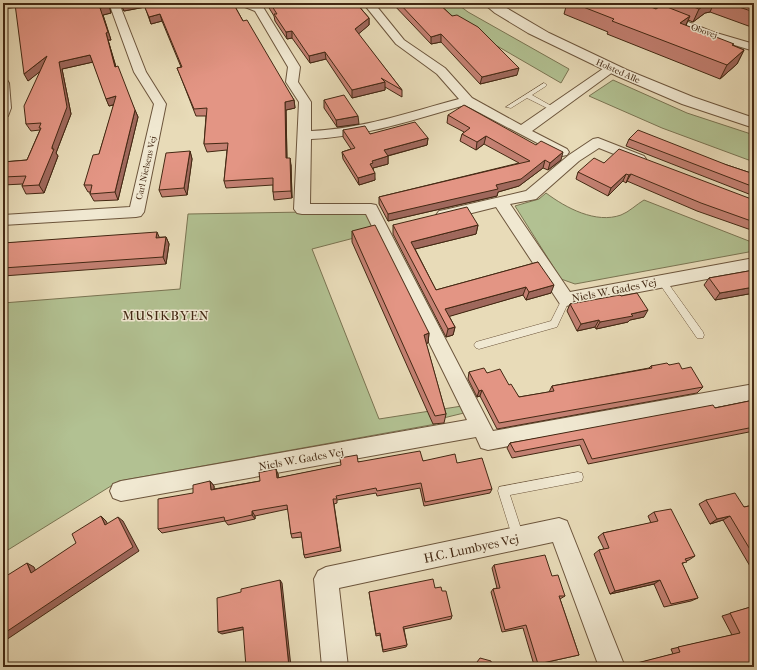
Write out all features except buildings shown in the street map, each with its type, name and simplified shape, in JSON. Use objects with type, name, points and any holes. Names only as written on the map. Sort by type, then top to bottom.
[{"type":"street","points":[[3,6],[20,3]]},
{"type":"street","name":"Carl Nielsens Vej","points":[[3,220],[136,212],[160,104],[140,72],[114,3]]},
{"type":"street","points":[[244,3],[258,9],[294,67],[292,82],[305,102],[302,209],[371,209],[389,228],[488,441],[754,392]]},
{"type":"street","points":[[368,3],[400,42],[441,71],[467,101],[574,158]]},
{"type":"street","name":"Holsted Alle","points":[[489,3],[540,34],[611,69],[698,104],[754,123]]},
{"type":"street","name":"Obovej","points":[[632,3],[709,34],[754,48]]},
{"type":"street","points":[[522,131],[611,69]]},
{"type":"street","points":[[3,83],[5,108],[3,113]]},
{"type":"street","points":[[304,135],[330,134],[363,129],[467,101]]},
{"type":"street","points":[[433,217],[531,195],[574,158],[598,142],[649,163]]},
{"type":"street","name":"Niels W. Gades Vej","points":[[500,201],[566,299],[754,264]]},
{"type":"street","name":"Niels W. Gades Vej","points":[[120,491],[481,427]]},
{"type":"street","name":"H.C. Lumbyes Vej","points":[[335,667],[326,579],[559,529],[612,667]]},
{"type":"lane","points":[[509,107],[528,96],[544,84]]},
{"type":"lane","points":[[528,96],[553,109]]},
{"type":"lane","points":[[662,281],[700,335]]},
{"type":"lane","points":[[479,345],[554,324],[566,299]]},
{"type":"lane","points":[[518,538],[503,491],[578,478]]},
{"type":"green space","points":[[434,3],[456,3],[468,12],[569,69],[561,83],[473,32]]},
{"type":"green space","points":[[613,80],[687,113],[754,135],[754,162],[662,128],[589,96]]},
{"type":"green space","points":[[546,193],[572,209],[592,216],[602,217],[621,215],[644,200],[754,243],[754,251],[575,284],[561,279],[515,206],[539,199]]},
{"type":"green space","points":[[366,211],[377,232],[312,249],[379,419],[462,406],[464,413],[435,420],[436,424],[119,481],[3,553],[3,303],[180,289],[188,214]]},
{"type":"district","name":"MUSIKBYEN","points":[[166,315]]}]
